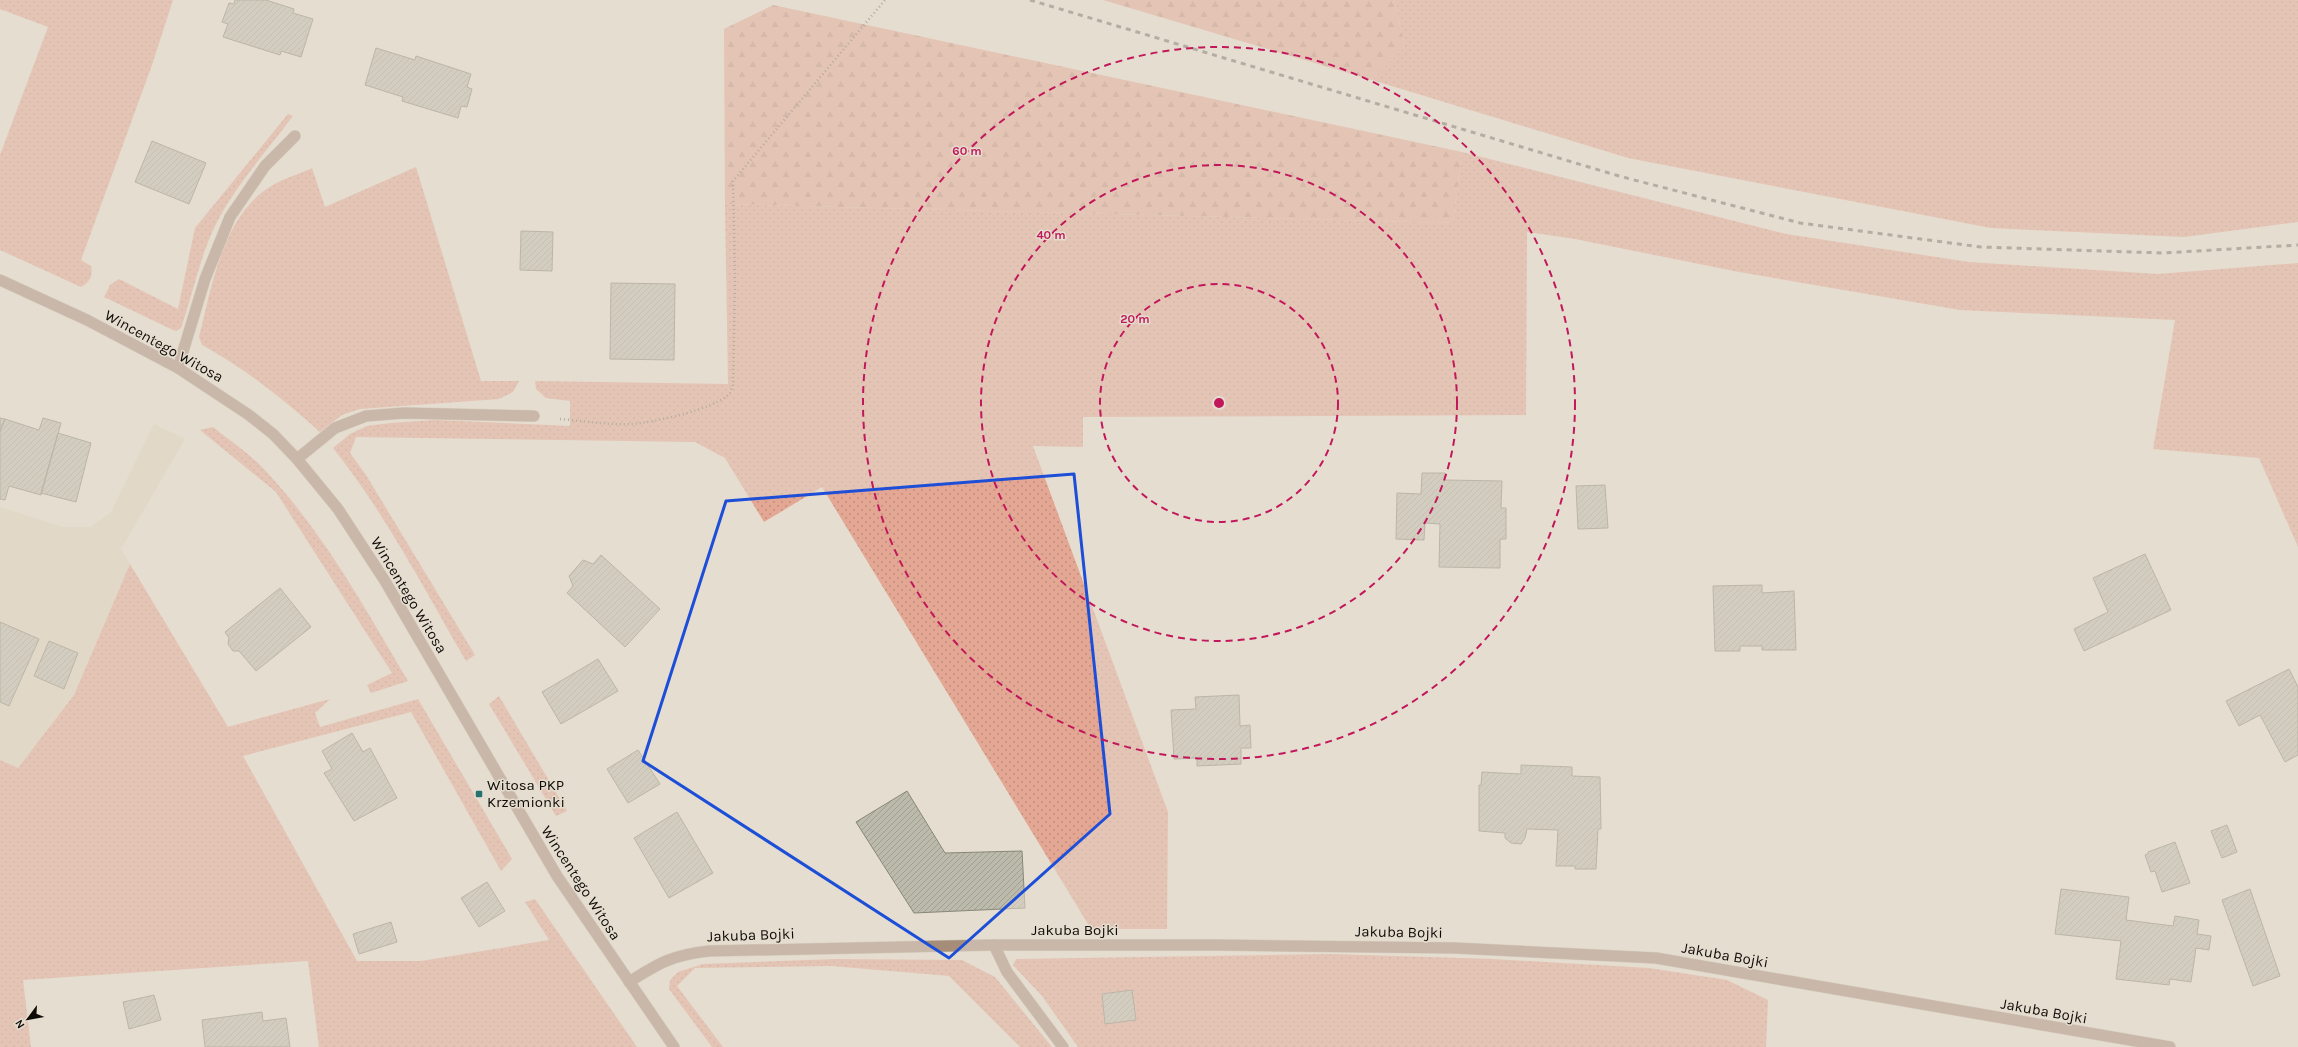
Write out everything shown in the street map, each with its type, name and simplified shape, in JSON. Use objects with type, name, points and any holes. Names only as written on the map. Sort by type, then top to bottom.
[{"type":"street","points":[[178,368],[205,280],[230,217],[265,166],[295,136]]},
{"type":"street","name":"Wincentego Witosa","points":[[0,280],[87,320],[178,368],[249,415],[273,434],[298,459],[338,509],[385,581],[557,876],[674,1047]]},
{"type":"street","points":[[298,459],[335,428],[366,416],[404,413],[534,416]]},
{"type":"street","points":[[994,945],[1007,972],[1063,1047]]},
{"type":"street","name":"Jakuba Bojki","points":[[629,982],[659,962],[682,954],[709,951],[994,945],[1455,948],[1656,958],[2170,1047]]},
{"type":"path","points":[[534,416],[604,424],[632,424],[679,414],[714,404],[730,394],[734,385],[735,280],[733,181],[885,0]]},
{"type":"highlighted area","points":[[1074,474],[1110,814],[949,958],[643,761],[726,501]]},
{"type":"shaded area","points":[[154,424],[185,439],[121,549],[130,564],[74,695],[18,768],[0,760],[0,507],[63,527],[91,527],[111,512]]},
{"type":"green space","points":[[0,0],[173,0],[152,65],[81,260],[91,266],[92,273],[89,281],[81,287],[0,250],[0,155],[48,27],[0,9]]},
{"type":"green space","points":[[1103,0],[1394,0],[1405,46],[1372,80]]},
{"type":"green space","points":[[1394,0],[2298,0],[2298,222],[2184,237],[1991,228],[1628,158],[1372,80],[1405,46]]},
{"type":"green space","points":[[773,5],[1462,152],[1453,223],[725,204],[724,29]]},
{"type":"green space","points":[[288,114],[293,116],[241,183],[209,238],[181,328],[176,331],[173,330],[104,297],[110,285],[119,279],[178,309],[195,228]]},
{"type":"green space","points":[[1462,152],[1786,234],[1969,262],[2158,274],[2298,263],[2298,547],[2259,458],[2153,449],[2175,320],[1960,310],[1739,272],[1575,239],[1527,232],[1526,415],[1083,417],[1083,447],[1033,446],[1168,812],[1167,929],[1091,929],[822,487],[764,522],[725,458],[695,442],[356,437],[350,453],[366,475],[475,655],[466,661],[387,525],[352,473],[333,448],[350,434],[367,426],[390,423],[435,420],[570,426],[570,401],[546,398],[536,389],[535,381],[728,384],[725,204],[1453,223]]},
{"type":"green space","points":[[416,167],[481,381],[519,381],[513,392],[499,399],[360,409],[342,415],[320,432],[264,385],[234,364],[202,345],[199,337],[222,252],[242,213],[256,197],[282,180],[312,168],[325,207]]},
{"type":"green space","points":[[213,427],[258,463],[301,513],[321,540],[357,595],[408,681],[371,693],[367,685],[392,673],[276,492],[200,430]]},
{"type":"green space","points":[[130,564],[228,727],[330,699],[315,713],[320,727],[418,699],[512,859],[501,871],[411,712],[243,756],[357,961],[421,961],[549,940],[525,902],[535,899],[637,1047],[319,1047],[308,961],[23,980],[31,1047],[0,1047],[0,760],[18,768],[74,695]]},
{"type":"green space","points":[[499,696],[567,811],[556,816],[489,704]]},
{"type":"green space","points":[[1330,954],[1493,959],[1649,968],[1727,980],[1768,1000],[1766,1047],[1078,1047],[1042,996],[1013,965],[1016,959]]},
{"type":"green space","points":[[835,959],[962,960],[995,977],[1052,1047],[1020,1047],[949,976],[832,966],[695,968],[677,986],[723,1047],[712,1047],[669,989],[670,980],[678,972],[703,964]]},
{"type":"building","points":[[235,0],[266,0],[294,9],[293,13],[313,19],[301,57],[281,51],[280,55],[223,37],[228,24],[222,22],[229,3],[234,4]]},
{"type":"building","points":[[376,48],[415,60],[416,56],[471,74],[467,87],[472,89],[467,107],[461,106],[458,118],[402,101],[403,97],[365,85]]},
{"type":"building","points":[[152,141],[206,163],[189,204],[135,182]]},
{"type":"building","points":[[521,231],[553,232],[552,271],[520,270]]},
{"type":"building","points":[[611,283],[675,284],[674,360],[610,359]]},
{"type":"building","points":[[0,418],[5,419],[0,431]]},
{"type":"building","points":[[43,418],[61,423],[41,495],[9,486],[5,500],[0,499],[0,431],[5,419],[39,430]]},
{"type":"building","points":[[58,433],[91,443],[76,502],[41,493]]},
{"type":"building","points":[[1422,473],[1445,473],[1445,480],[1502,481],[1501,508],[1506,508],[1506,539],[1500,539],[1500,568],[1439,567],[1440,524],[1425,523],[1424,540],[1396,539],[1397,493],[1421,494]]},
{"type":"building","points":[[1605,485],[1608,528],[1578,529],[1576,486]]},
{"type":"building","points":[[2145,554],[2171,610],[2084,651],[2074,629],[2108,612],[2093,578]]},
{"type":"building","points":[[601,555],[660,609],[625,647],[567,593],[573,586],[569,576],[583,560],[593,564]]},
{"type":"building","points":[[1762,585],[1762,593],[1794,591],[1796,650],[1762,650],[1762,646],[1740,646],[1740,651],[1715,651],[1713,586]]},
{"type":"building","points":[[280,588],[311,627],[256,671],[239,651],[233,651],[228,644],[229,638],[225,632]]},
{"type":"building","points":[[0,622],[39,639],[9,706],[0,702]]},
{"type":"building","points":[[49,641],[78,653],[64,689],[34,676]]},
{"type":"building","points":[[598,659],[618,691],[561,724],[542,692]]},
{"type":"building","points":[[2289,669],[2298,687],[2298,755],[2285,762],[2260,715],[2239,726],[2226,701]]},
{"type":"building","points":[[1239,695],[1240,726],[1250,725],[1251,748],[1241,748],[1241,764],[1197,766],[1197,758],[1174,759],[1171,710],[1196,709],[1195,697]]},
{"type":"building","points":[[352,733],[363,752],[370,748],[397,798],[354,821],[324,773],[332,769],[322,751]]},
{"type":"building","points":[[638,750],[660,784],[628,803],[607,769]]},
{"type":"building","points":[[1521,765],[1572,767],[1572,776],[1600,777],[1601,829],[1598,829],[1596,869],[1575,869],[1575,866],[1556,866],[1558,830],[1527,829],[1525,838],[1521,844],[1511,843],[1505,838],[1505,833],[1479,831],[1479,785],[1481,785],[1482,772],[1521,774]]},
{"type":"building","points":[[907,791],[945,853],[1022,851],[1025,908],[914,913],[856,822]]},
{"type":"building","points":[[677,812],[713,873],[669,898],[634,838]]},
{"type":"building","points":[[2227,825],[2237,852],[2222,858],[2211,831]]},
{"type":"building","points":[[2175,842],[2190,883],[2162,892],[2155,871],[2151,872],[2145,855],[2148,854],[2148,852]]},
{"type":"building","points":[[487,882],[505,911],[479,927],[461,898]]},
{"type":"building","points":[[2061,889],[2129,897],[2126,920],[2173,926],[2175,916],[2199,920],[2197,934],[2211,936],[2209,950],[2196,948],[2191,982],[2170,979],[2169,985],[2116,979],[2121,941],[2055,934]]},
{"type":"building","points":[[2250,889],[2280,976],[2253,986],[2222,900]]},
{"type":"building","points":[[391,922],[397,942],[359,954],[353,934]]},
{"type":"building","points":[[1132,990],[1136,1020],[1105,1024],[1102,994]]},
{"type":"building","points":[[154,995],[161,1020],[129,1029],[123,1002]]},
{"type":"building","points":[[262,1012],[263,1021],[286,1018],[290,1047],[205,1047],[202,1020]]},
{"type":"railway","points":[[1030,0],[1619,176],[1800,223],[1981,247],[2163,253],[2298,245]]},
{"type":"place","name":"Witosa PKP Krzemionki","points":[[479,794]]}]
